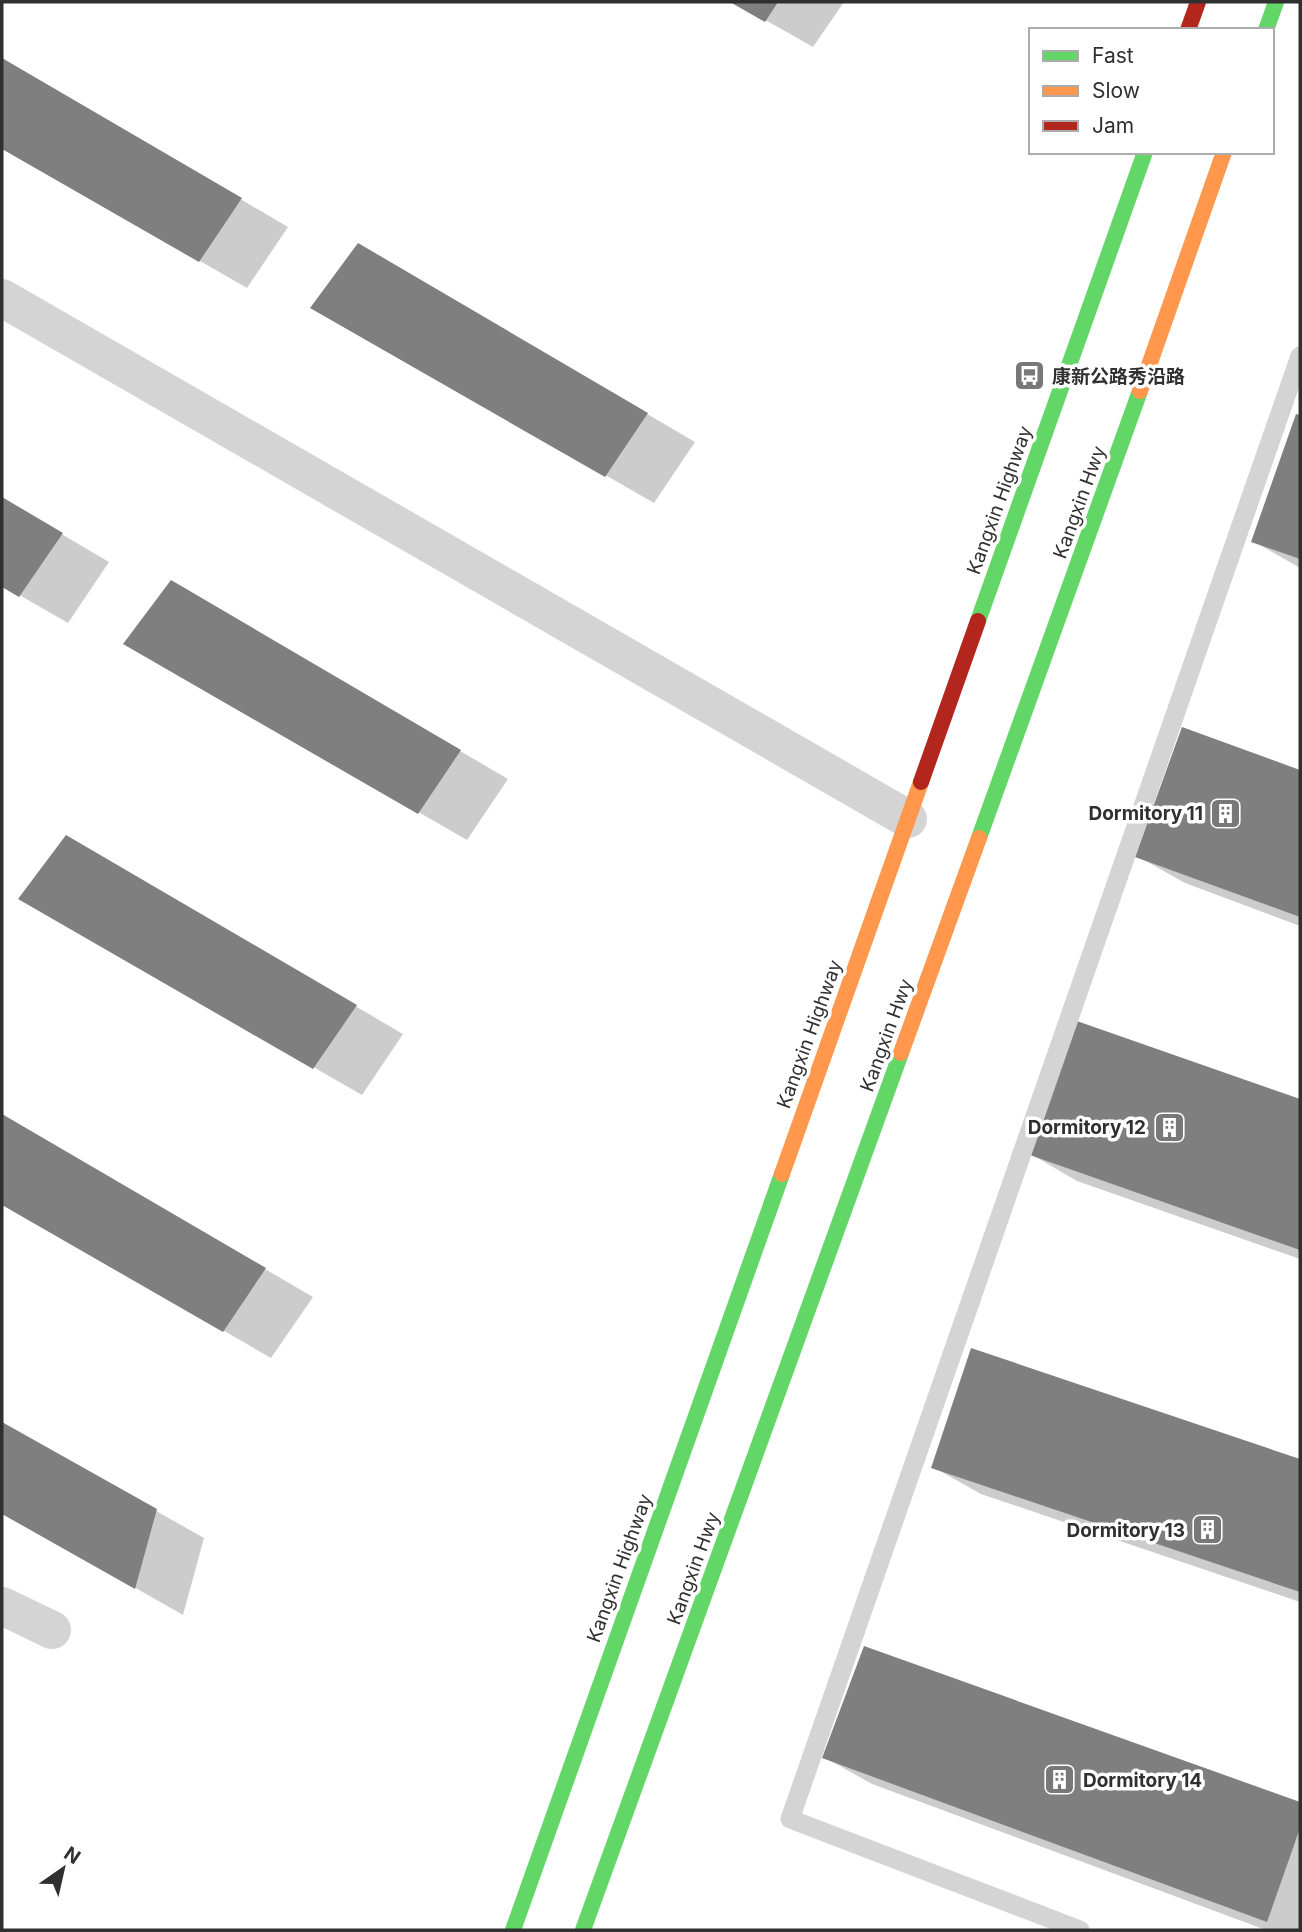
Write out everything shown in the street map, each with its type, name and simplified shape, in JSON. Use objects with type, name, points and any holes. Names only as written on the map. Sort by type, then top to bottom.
[{"type":"main road","points":[[1189,28],[1198,2]]},
{"type":"main road","points":[[1267,28],[1276,2]]},
{"type":"main road","name":"Kangxin Highway","points":[[513,1930],[1144,154]]},
{"type":"main road","name":"Kangxin Hwy","points":[[585,1930],[1106,490],[1223,154]]},
{"type":"street","points":[[2,298],[908,819]]},
{"type":"street","points":[[2,1606],[52,1630]]},
{"type":"lane","points":[[1080,1930],[790,1819],[1300,356]]},
{"type":"building","points":[[730,2],[778,2],[765,22]]},
{"type":"building","points":[[2,58],[242,198],[199,262],[2,149]]},
{"type":"building","points":[[358,243],[648,413],[605,477],[310,308]]},
{"type":"building","points":[[1296,414],[1300,415],[1300,559],[1251,542]]},
{"type":"building","points":[[2,497],[63,533],[19,597],[2,587]]},
{"type":"building","points":[[171,580],[461,750],[418,814],[123,644]]},
{"type":"building","name":"Dormitory 11","points":[[1182,727],[1300,770],[1300,917],[1135,857]]},
{"type":"building","points":[[66,835],[357,1005],[313,1069],[18,899]]},
{"type":"building","name":"Dormitory 12","points":[[1074,1020],[1300,1099],[1300,1250],[1027,1154]]},
{"type":"building","points":[[2,1114],[266,1268],[223,1332],[2,1205]]},
{"type":"building","name":"Dormitory 13","points":[[971,1348],[1300,1459],[1300,1592],[931,1468]]},
{"type":"building","points":[[2,1422],[157,1509],[135,1589],[2,1514]]},
{"type":"building","name":"Dormitory 14","points":[[864,1646],[1300,1802],[1300,1828],[1267,1922],[822,1758]]},
{"type":"traffic: fast","points":[[1267,28],[1276,2]]},
{"type":"traffic: fast","points":[[978,621],[1144,154]]},
{"type":"traffic: fast","points":[[979,838],[1140,391]]},
{"type":"traffic: fast","points":[[583,1930],[901,1053]]},
{"type":"traffic: fast","points":[[513,1930],[782,1174]]},
{"type":"traffic: slow","points":[[1140,391],[1223,154]]},
{"type":"traffic: slow","points":[[782,1174],[921,782]]},
{"type":"traffic: slow","points":[[901,1053],[979,838]]},
{"type":"traffic: jam","points":[[1189,28],[1198,2]]},
{"type":"traffic: jam","points":[[921,782],[978,621]]},
{"type":"place","name":"康新公路秀沿路","points":[[1029,376]]},
{"type":"place","name":"Dormitory 11","points":[[1226,813]]},
{"type":"place","name":"Dormitory 12","points":[[1169,1127]]},
{"type":"place","name":"Dormitory 13","points":[[1208,1530]]},
{"type":"place","name":"Dormitory 14","points":[[1060,1780]]}]
